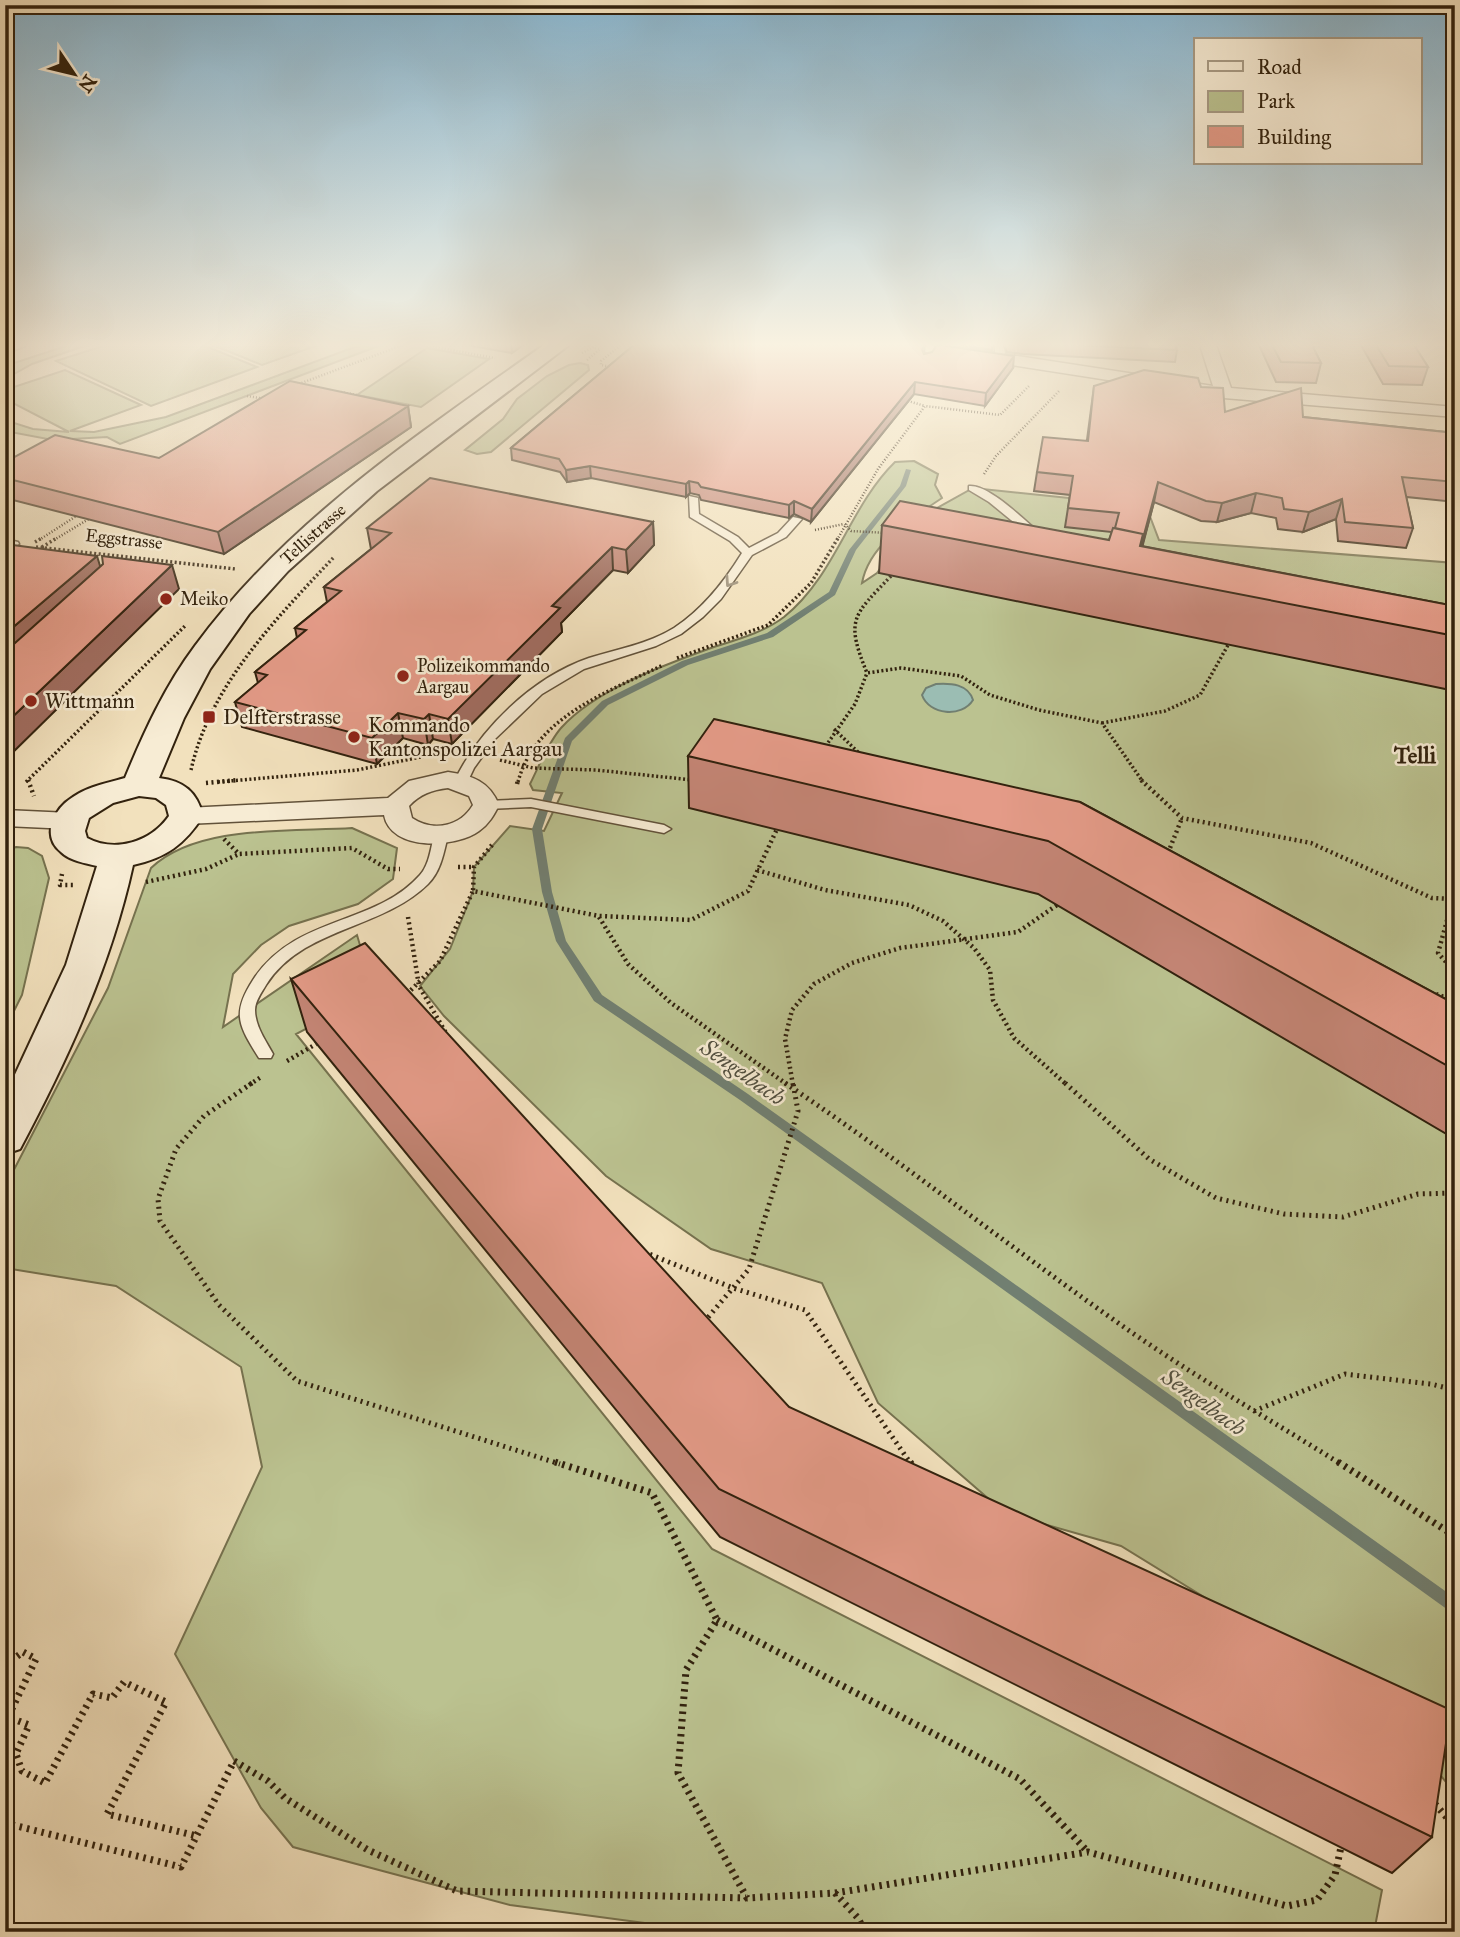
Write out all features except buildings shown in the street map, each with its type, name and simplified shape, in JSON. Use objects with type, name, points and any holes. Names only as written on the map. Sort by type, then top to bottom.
[{"type":"main road","name":"Tellistrasse","points":[[139,786],[183,687],[205,652],[251,593],[315,529],[439,435]]},
{"type":"main road","points":[[139,786],[165,789],[182,800],[186,816],[181,825],[162,842],[117,856],[90,854],[72,844],[68,837],[69,821],[92,800],[114,790],[139,786]]},
{"type":"main road","points":[[5,1137],[68,1009],[111,885],[117,856]]},
{"type":"street","points":[[434,781],[461,782],[480,791],[486,805],[483,813],[467,827],[441,835],[416,833],[406,828],[396,814],[397,807],[410,791],[434,781]]},
{"type":"street","points":[[186,816],[397,807]]},
{"type":"street","points":[[5,818],[69,821]]},
{"type":"lane","points":[[973,488],[993,500],[1046,543]]},
{"type":"lane","points":[[693,498],[694,515],[734,539],[748,553]]},
{"type":"lane","points":[[461,782],[476,753],[531,698],[567,671],[676,632],[726,589],[748,553],[782,535],[797,519]]},
{"type":"lane","points":[[486,805],[531,803],[664,829]]},
{"type":"lane","points":[[265,1055],[252,1032],[247,1008],[257,985],[275,960],[299,944],[404,895],[424,880],[433,867],[441,835]]},
{"type":"path","points":[[514,803],[518,766],[551,728],[574,710],[670,662],[768,625],[811,583],[878,469],[903,435]]},
{"type":"path","points":[[973,488],[996,456],[1016,435]]},
{"type":"path","name":"Eggstrasse","points":[[86,510],[29,546],[238,569]]},
{"type":"path","points":[[42,548],[96,514]]},
{"type":"path","points":[[826,526],[845,524]]},
{"type":"path","points":[[845,524],[851,531],[889,534]]},
{"type":"path","points":[[190,775],[192,756],[219,699],[302,592],[338,553]]},
{"type":"path","points":[[124,567],[134,558]]},
{"type":"path","points":[[817,760],[834,729],[865,689],[867,673],[852,639],[853,617],[891,576]]},
{"type":"path","points":[[37,801],[26,782],[194,617]]},
{"type":"path","points":[[867,673],[901,668],[961,676],[990,695],[1039,710],[1102,723],[1166,711],[1200,695],[1228,645]]},
{"type":"path","points":[[1102,723],[1142,781],[1182,818],[1311,844],[1432,898],[1454,899],[1438,953],[1455,972]]},
{"type":"path","points":[[834,729],[865,759]]},
{"type":"path","points":[[198,779],[206,783],[238,782],[357,769],[440,751],[476,753],[533,768],[596,770],[706,782]]},
{"type":"path","points":[[238,782],[224,839],[239,854],[352,848],[388,869],[433,867]]},
{"type":"path","points":[[1178,861],[1166,855],[1173,846],[1182,818]]},
{"type":"path","points":[[473,891],[599,916],[691,920],[748,891],[777,830]]},
{"type":"path","points":[[398,1000],[419,986],[450,949],[473,891],[474,867],[486,852]]},
{"type":"path","points":[[757,870],[825,890],[909,905],[943,921],[990,970],[993,1000],[1014,1038],[1149,1159],[1216,1198],[1284,1214],[1343,1217],[1418,1194],[1455,1192]]},
{"type":"path","points":[[404,895],[419,986],[452,1043]]},
{"type":"path","points":[[701,1325],[749,1269],[798,1111],[785,1039],[792,1010],[814,984],[852,963],[900,948],[1018,932],[1057,905]]},
{"type":"path","points":[[599,916],[628,964],[671,1003],[795,1088],[1137,1336],[1455,1536]]},
{"type":"path","points":[[1433,993],[1455,1001]]},
{"type":"path","points":[[281,1064],[316,1044]]},
{"type":"path","points":[[270,1071],[204,1115],[176,1149],[158,1199],[160,1221],[219,1305],[297,1381],[652,1493],[717,1620],[1020,1779],[1088,1852]]},
{"type":"path","points":[[1455,1243],[1448,1253],[1455,1294]]},
{"type":"path","points":[[634,1248],[733,1288],[805,1310],[916,1471]]},
{"type":"path","points":[[1253,1411],[1345,1374],[1431,1384],[1455,1390]]},
{"type":"path","points":[[717,1620],[686,1671],[678,1773],[726,1865],[747,1898]]},
{"type":"path","points":[[5,1665],[23,1652],[36,1659],[8,1717],[29,1725],[16,1754],[22,1771],[45,1783],[93,1694],[112,1698],[124,1682],[166,1702],[107,1814],[197,1836]]},
{"type":"path","points":[[5,1823],[181,1867],[234,1761],[268,1781],[285,1798],[368,1850],[457,1891],[747,1898],[835,1893],[1088,1852],[1287,1906],[1317,1900],[1335,1875],[1341,1847]]},
{"type":"path","points":[[1432,1801],[1455,1827]]},
{"type":"path","points":[[835,1893],[858,1918],[865,1932]]},
{"type":"green space","points":[[28,435],[143,435],[120,444],[107,437],[53,440]]},
{"type":"green space","points":[[483,435],[511,435],[491,452],[477,454],[465,450]]},
{"type":"green space","points":[[914,461],[938,474],[935,485],[942,498],[905,524],[882,545],[866,569],[862,583],[877,573],[896,547],[928,513],[973,488],[1146,506],[1159,540],[1455,563],[1455,1793],[1386,1709],[1121,1546],[1005,1513],[878,1403],[822,1283],[711,1249],[606,1176],[444,1016],[420,986],[450,949],[473,891],[474,867],[510,826],[544,831],[562,793],[533,790],[530,784],[561,728],[592,702],[631,680],[758,632],[784,617],[817,581],[879,480],[895,462]]},
{"type":"green space","points":[[352,828],[397,848],[393,879],[358,904],[289,926],[261,945],[233,974],[223,1027],[357,935],[374,993],[296,1034],[712,1549],[1382,1890],[1374,1932],[712,1932],[510,1905],[293,1847],[261,1808],[175,1654],[262,1467],[241,1367],[116,1286],[5,1268],[5,1187],[108,988],[151,868],[170,854],[219,837],[274,831]]},
{"type":"green space","points":[[16,847],[28,848],[42,856],[49,878],[22,995],[5,1029],[5,851]]},
{"type":"water","points":[[936,684],[953,684],[963,688],[973,700],[968,706],[954,712],[931,707],[922,695],[926,688]]},
{"type":"waterway","name":"Sengelbach","points":[[908,470],[903,486],[853,550],[832,593],[770,635],[685,663],[605,703],[568,740],[537,829],[547,892],[561,941],[598,998],[744,1097],[1455,1607]]},
{"type":"place","name":"Meiko","points":[[166,599]]},
{"type":"place","name":"Polizeikommando Aargau","points":[[403,676]]},
{"type":"place","name":"Wittmann","points":[[31,701]]},
{"type":"place","name":"Delfterstrasse","points":[[209,717]]},
{"type":"place","name":"Kommando Kantonspolizei Aargau","points":[[354,737]]},
{"type":"district","name":"Telli","points":[[1415,755]]}]
